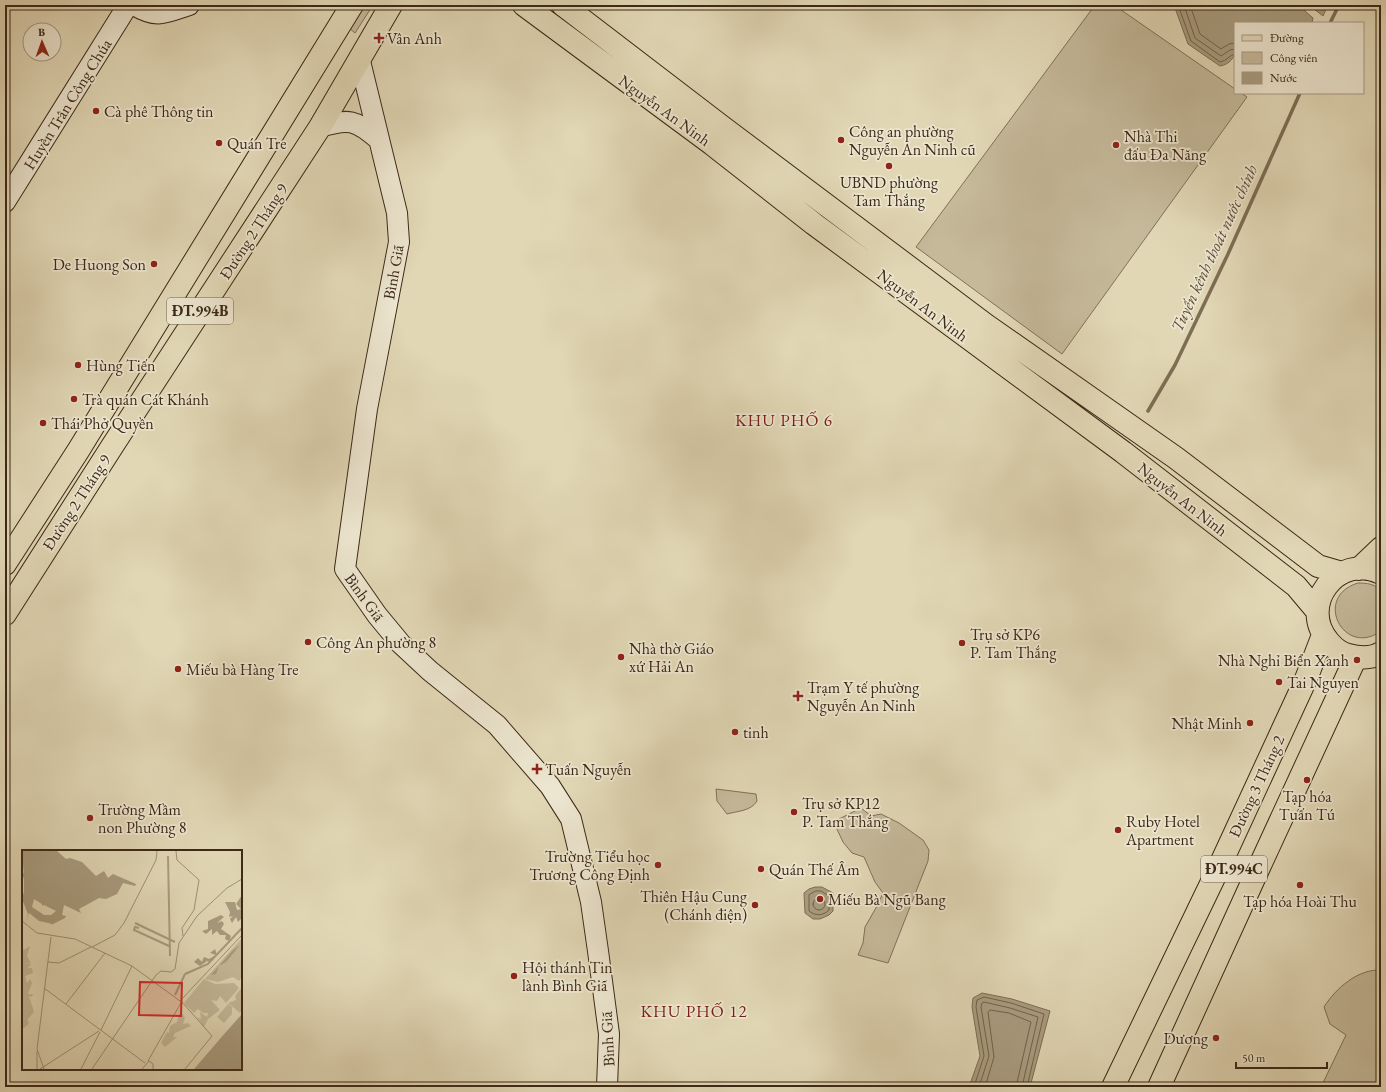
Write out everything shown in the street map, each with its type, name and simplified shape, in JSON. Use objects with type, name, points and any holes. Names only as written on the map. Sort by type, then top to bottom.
[{"type":"main road","name":"Đường 2 Tháng 9","points":[[5,614],[320,127],[360,61],[391,5]]},
{"type":"main road","name":"Nguyễn An Ninh","points":[[524,5],[712,144],[814,224],[980,334],[1176,458],[1318,566],[1368,570]]},
{"type":"main road","name":"Nguyễn An Ninh","points":[[563,5],[725,129],[980,334],[1123,452],[1296,586],[1317,610]]},
{"type":"main road","name":"Đường 2 Tháng 9","points":[[5,564],[78,451],[345,9]]},
{"type":"main road","points":[[78,451],[113,445]]},
{"type":"main road","points":[[1373,656],[1344,654],[1328,642],[1318,623],[1317,610],[1320,595],[1330,582],[1368,570],[1381,548]]},
{"type":"main road","name":"Đường 3 Tháng 2","points":[[1113,1087],[1235,833],[1306,680],[1328,642]]},
{"type":"main road","name":"Đường 3 Tháng 2","points":[[1129,1087],[1186,964],[1235,866],[1328,642]]},
{"type":"main road","name":"ĐT.994C","points":[[1159,1087],[1171,1064],[1256,874],[1373,656]]},
{"type":"main road","name":"ĐT.994C","points":[[1171,1087],[1257,895],[1373,656]]},
{"type":"street","name":"Huyền Trân Công Chúa","points":[[5,202],[128,5]]},
{"type":"street","points":[[134,5],[146,12],[162,14],[189,5]]},
{"type":"street","name":"Bình Giã","points":[[360,61],[397,213],[399,242],[367,409],[345,569],[376,615],[401,644],[430,671],[497,725],[550,786],[571,819],[591,902],[598,951],[609,1034],[607,1087]]},
{"type":"street","points":[[320,127],[338,121],[353,122],[366,128],[378,139]]},
{"type":"green space","points":[[363,5],[373,5],[355,33],[349,28]]},
{"type":"green space","points":[[1095,5],[1114,5],[1234,88],[1234,94],[1242,94],[1247,97],[1062,354],[916,247]]},
{"type":"green space","points":[[1358,583],[1370,584],[1381,590],[1381,631],[1368,637],[1355,637],[1345,631],[1338,622],[1335,611],[1337,600],[1344,590]]},
{"type":"green space","points":[[716,789],[756,794],[757,801],[748,809],[727,814],[717,801]]},
{"type":"green space","points":[[861,808],[871,816],[881,814],[899,823],[923,840],[929,850],[928,861],[888,963],[858,955],[863,943],[865,927],[883,893],[875,882],[864,857],[852,853],[843,842],[836,827],[839,819]]},
{"type":"green space","points":[[1381,970],[1381,1087],[1321,1087],[1346,1035],[1330,1024],[1324,1007],[1335,993],[1348,981],[1364,973]]},
{"type":"water","points":[[1174,5],[1298,5],[1313,18],[1312,22],[1234,22],[1234,55],[1227,64],[1220,66],[1188,44]]},
{"type":"water","points":[[1309,5],[1328,5],[1323,16]]},
{"type":"water","points":[[815,887],[822,887],[833,893],[833,911],[829,915],[820,919],[813,919],[805,913],[804,893]]},
{"type":"water","points":[[982,993],[1012,999],[1050,1011],[1030,1087],[969,1087],[980,1056],[972,1007],[973,998]]},
{"type":"waterway","name":"Tuyến kênh thoát nước chính","points":[[1330,22],[1339,5]]},
{"type":"waterway","name":"Tuyến kênh thoát nước chính","points":[[1148,411],[1175,365],[1228,254],[1300,94]]},
{"type":"place","name":"Vân Anh","points":[[379,38]]},
{"type":"place","name":"Cà phê Thông tin","points":[[96,111]]},
{"type":"place","name":"Công an phường Nguyễn An Ninh cũ","points":[[841,140]]},
{"type":"place","name":"Quán Tre","points":[[219,143]]},
{"type":"place","name":"Nhà Thi đấu Đa Năng","points":[[1116,145]]},
{"type":"place","name":"UBND phường Tam Thắng","points":[[889,166]]},
{"type":"place","name":"De Huong Son","points":[[154,264]]},
{"type":"place","name":"Hùng Tiến","points":[[78,365]]},
{"type":"place","name":"Trà quán Cát Khánh","points":[[74,399]]},
{"type":"place","name":"Thái Phở Quyền","points":[[43,423]]},
{"type":"place","name":"Công An phường 8","points":[[308,642]]},
{"type":"place","name":"Trụ sở KP6 P. Tam Thắng","points":[[962,643]]},
{"type":"place","name":"Nhà thờ Giáo xứ Hải An","points":[[621,657]]},
{"type":"place","name":"Nhà Nghỉ Biển Xanh","points":[[1357,660]]},
{"type":"place","name":"Miếu bà Hàng Tre","points":[[178,669]]},
{"type":"place","name":"Tai Nguyen","points":[[1279,682]]},
{"type":"place","name":"Trạm Y tế phường Nguyễn An Ninh","points":[[798,696]]},
{"type":"place","name":"Nhật Minh","points":[[1250,723]]},
{"type":"place","name":"tinh","points":[[735,732]]},
{"type":"place","name":"Tuấn Nguyễn","points":[[537,769]]},
{"type":"place","name":"Tạp hóa Tuấn Tú","points":[[1307,780]]},
{"type":"place","name":"Trụ sở KP12 P. Tam Thắng","points":[[794,812]]},
{"type":"place","name":"Trường Mầm non Phường 8","points":[[90,818]]},
{"type":"place","name":"Ruby Hotel Apartment","points":[[1118,830]]},
{"type":"place","name":"Trường Tiểu học Trương Công Định","points":[[658,865]]},
{"type":"place","name":"Quán Thế Âm","points":[[761,869]]},
{"type":"place","name":"Tạp hóa Hoài Thu","points":[[1300,885]]},
{"type":"place","name":"Miếu Bà Ngũ Bang","points":[[820,899]]},
{"type":"place","name":"Thiên Hậu Cung (Chánh điện)","points":[[755,905]]},
{"type":"place","name":"Hội thánh Tin lành Bình Giã","points":[[514,976]]},
{"type":"place","name":"Dương","points":[[1216,1038]]},
{"type":"district","name":"KHU PHỐ 6","points":[[784,420]]},
{"type":"district","name":"KHU PHỐ 12","points":[[694,1011]]}]
